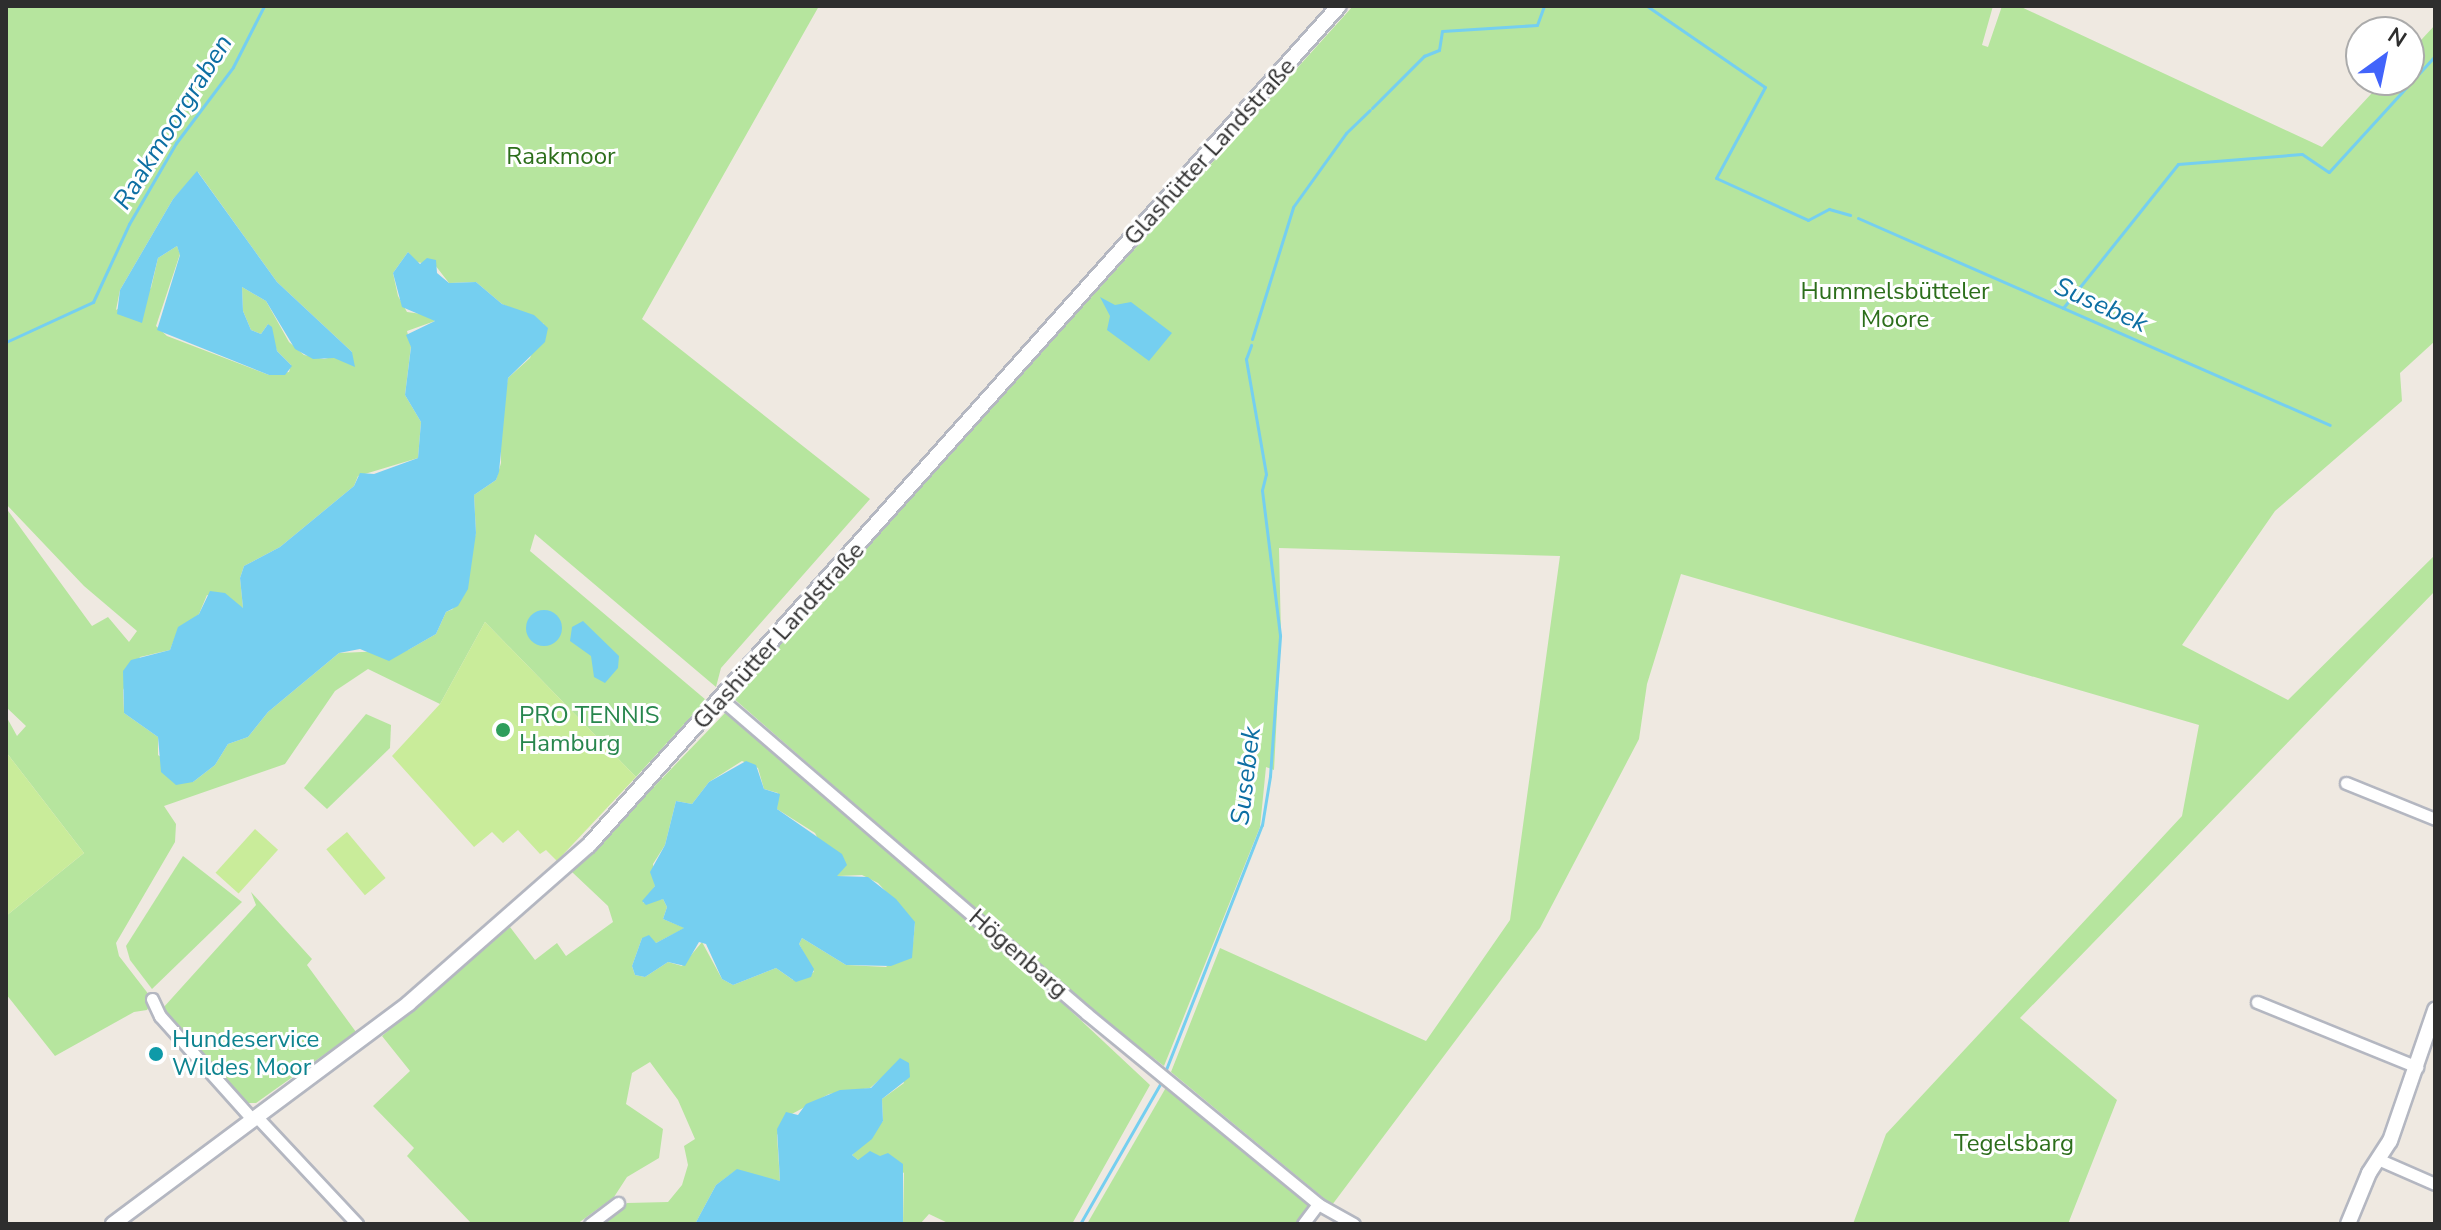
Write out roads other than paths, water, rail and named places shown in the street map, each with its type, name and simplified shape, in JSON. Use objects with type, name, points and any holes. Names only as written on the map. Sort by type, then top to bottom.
[{"type":"street","name":"Glashütter Landstraße","points":[[113,1224],[409,1003],[541,890],[624,809],[1339,6]]},
{"type":"street","name":"Högenbarg","points":[[722,700],[1318,1204],[1354,1224]]},
{"type":"street","points":[[2346,783],[2435,819]]},
{"type":"street","points":[[152,999],[160,1016],[357,1224]]},
{"type":"street","points":[[2257,1002],[2417,1067]]},
{"type":"street","points":[[2357,1224],[2417,1067],[2435,1010]]},
{"type":"street","points":[[2417,1067],[2435,1032]]},
{"type":"street","points":[[2380,1160],[2435,1184]]},
{"type":"street","points":[[2348,1224],[2369,1173],[2380,1160]]},
{"type":"street","points":[[590,1224],[618,1203]]},
{"type":"street","points":[[1303,1224],[1318,1204]]},
{"type":"water","points":[[197,171],[277,282],[352,352],[355,367],[334,358],[313,359],[295,349],[266,301],[242,287],[243,311],[251,330],[261,334],[268,324],[272,327],[277,351],[292,366],[285,375],[269,375],[157,330],[180,255],[177,246],[158,258],[142,323],[117,314],[120,290],[173,199]]},
{"type":"water","points":[[408,252],[420,264],[427,258],[436,260],[437,273],[449,283],[476,282],[502,304],[534,315],[548,328],[545,342],[508,378],[499,472],[496,480],[474,495],[476,533],[468,589],[458,606],[446,612],[436,634],[389,661],[360,649],[339,653],[268,712],[248,737],[228,744],[215,765],[193,782],[176,785],[161,772],[158,737],[124,713],[123,671],[131,660],[170,650],[178,627],[199,614],[210,591],[225,593],[243,608],[240,578],[244,566],[280,547],[354,486],[360,473],[374,474],[418,458],[421,422],[405,395],[411,347],[406,335],[435,321],[402,307],[393,273]]},
{"type":"water","points":[[1100,297],[1115,305],[1131,302],[1172,333],[1149,361],[1107,330],[1110,316]]},
{"type":"water","points":[[544,610],[557,615],[562,628],[557,641],[544,646],[531,641],[526,628],[531,615]]},
{"type":"water","points":[[583,621],[619,656],[618,668],[605,683],[594,677],[591,656],[570,641],[572,627]]},
{"type":"water","points":[[746,761],[756,765],[764,789],[780,794],[777,809],[842,854],[847,865],[837,876],[868,877],[896,899],[915,922],[912,958],[891,966],[846,965],[802,938],[799,944],[814,969],[811,977],[796,982],[776,968],[733,985],[722,979],[706,944],[699,942],[685,966],[668,962],[645,977],[635,975],[632,966],[642,938],[649,935],[656,943],[684,928],[663,919],[667,907],[663,899],[646,905],[642,901],[655,886],[650,872],[665,845],[676,801],[692,804],[709,782]]},
{"type":"water","points":[[900,1058],[909,1063],[910,1077],[882,1099],[883,1121],[872,1139],[852,1155],[858,1160],[870,1151],[880,1156],[888,1153],[903,1164],[903,1224],[695,1224],[716,1185],[737,1169],[780,1181],[777,1129],[786,1112],[798,1115],[806,1104],[840,1090],[871,1088]]},
{"type":"waterway","name":"Raakmoorgraben","points":[[6,342],[93,302],[129,224],[176,143],[233,67],[264,6]]},
{"type":"waterway","name":"Susebek","points":[[1372,108],[1424,56],[1439,50],[1442,31],[1537,25],[1544,6]]},
{"type":"waterway","name":"Susebek","points":[[1647,6],[1765,87],[1716,178],[1808,220],[1829,209],[1850,215]]},
{"type":"waterway","points":[[2063,308],[2178,164],[2302,154],[2329,172],[2435,56]]},
{"type":"waterway","name":"Susebek","points":[[1252,339],[1293,207],[1346,133],[1370,110]]},
{"type":"waterway","name":"Susebek","points":[[1858,218],[2330,425]]},
{"type":"waterway","name":"Susebek","points":[[1165,1072],[1262,825],[1270,776],[1280,635],[1262,490],[1266,474],[1246,359],[1251,345]]},
{"type":"waterway","name":"Susebek","points":[[1080,1224],[1163,1079]]},
{"type":"place","name":"PRO TENNIS Hamburg","points":[[503,730]]},
{"type":"place","name":"Hundeservice Wildes Moor","points":[[156,1054]]},
{"type":"park label","name":"Raakmoor","points":[[561,157]]},
{"type":"park label","name":"Hummelsbütteler Moore","points":[[1895,306]]},
{"type":"park label","name":"Tegelsbarg","points":[[2014,1144]]}]
